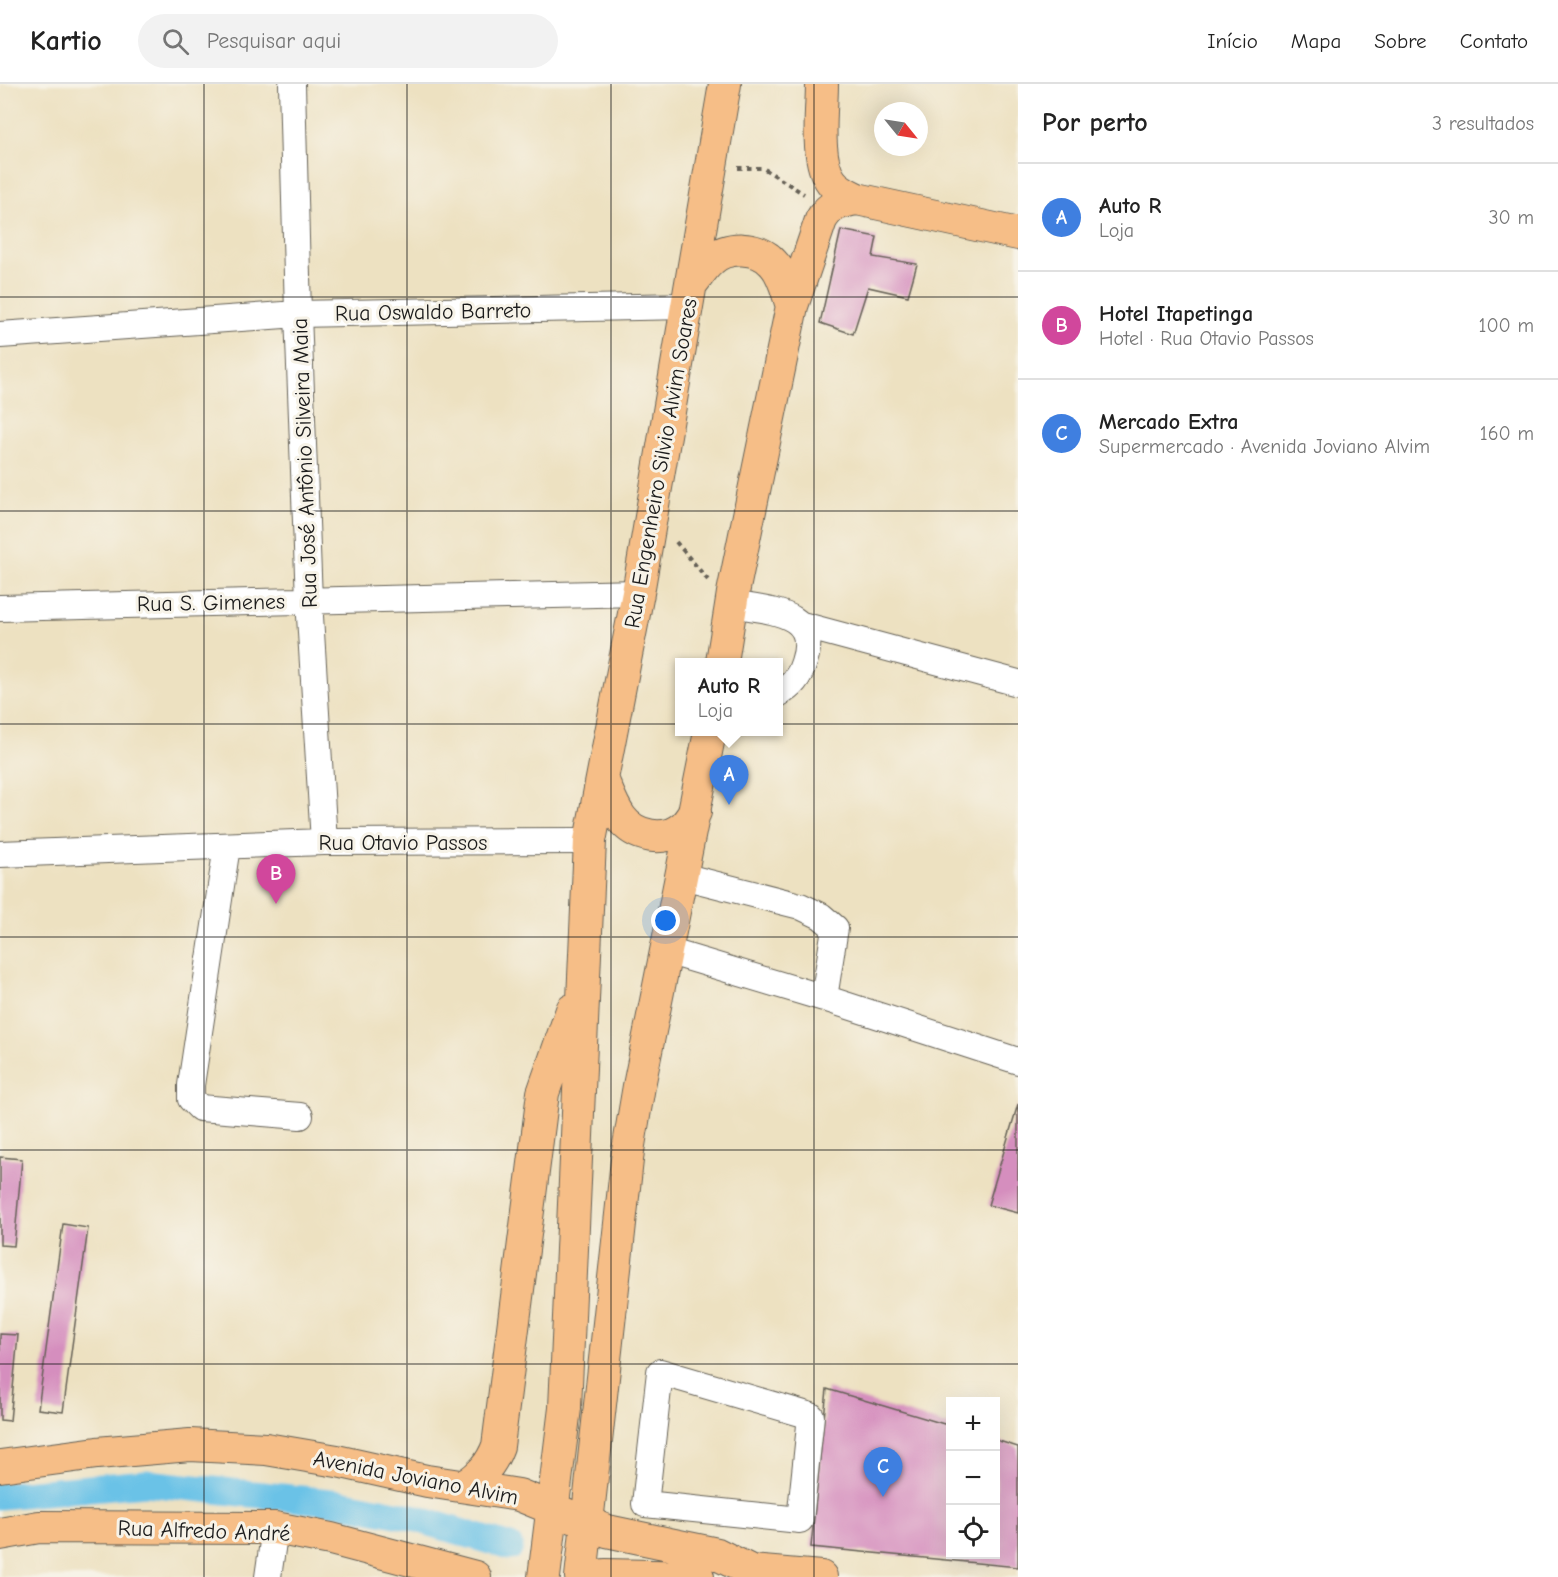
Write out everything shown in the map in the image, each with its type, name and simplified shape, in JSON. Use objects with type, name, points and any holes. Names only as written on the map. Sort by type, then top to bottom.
[{"type":"main road","name":"Rua Engenheiro Silvio Alvim Soares","points":[[544,1577],[565,1408],[590,841],[638,594],[725,84]]},
{"type":"main road","points":[[822,84],[821,139],[825,169],[830,180],[841,192],[857,199],[1018,234]]},
{"type":"main road","points":[[723,658],[732,599],[792,306],[815,234],[828,208],[839,202],[857,199]]},
{"type":"main road","points":[[689,294],[711,259],[726,251],[743,249],[759,252],[773,263],[783,279],[792,306]]},
{"type":"main road","points":[[581,1577],[628,1151],[709,736]]},
{"type":"main road","points":[[603,781],[622,820],[635,831],[650,837],[666,835],[682,828],[695,812]]},
{"type":"main road","points":[[465,1486],[482,1474],[498,1446],[543,1093],[583,975]]},
{"type":"main road","name":"Avenida Joviano Alvim","points":[[0,1466],[97,1453],[190,1445],[266,1449],[519,1495],[607,1531],[717,1554],[751,1571],[821,1577]]},
{"type":"main road","name":"Rua Alfredo André","points":[[0,1534],[39,1527],[275,1528],[342,1542],[475,1577]]},
{"type":"main road","points":[[718,1577],[751,1571]]},
{"type":"main road","points":[[595,1577],[605,1575],[698,1577]]},
{"type":"street","name":"Rua José Antônio Silveira Maia","points":[[292,84],[309,600],[324,842]]},
{"type":"street","name":"Rua Oswaldo Barreto","points":[[0,335],[298,314],[689,294]]},
{"type":"street","name":"Rua S. Gimenes","points":[[0,608],[638,594]]},
{"type":"street","points":[[732,599],[786,614],[802,625],[1018,683]]},
{"type":"street","points":[[783,692],[790,688],[802,669],[809,649],[802,625]]},
{"type":"street","name":"Rua Otavio Passos","points":[[0,854],[324,842],[590,841]]},
{"type":"street","points":[[227,846],[191,1085],[191,1099],[200,1108],[300,1116]]},
{"type":"street","points":[[682,876],[800,906],[821,916],[835,928],[824,998]]},
{"type":"street","points":[[667,951],[824,998],[1018,1061]]},
{"type":"street","points":[[660,1371],[811,1416],[800,1520],[645,1504],[660,1371]]},
{"type":"street","points":[[268,1577],[275,1528]]},
{"type":"path","points":[[710,165],[763,168],[828,208]]},
{"type":"path","points":[[649,526],[666,529],[716,590],[732,599]]},
{"type":"building","points":[[841,230],[877,237],[873,257],[917,264],[908,296],[868,287],[853,334],[820,323]]},
{"type":"building","points":[[1018,1104],[1018,1213],[988,1205]]},
{"type":"building","points":[[0,1157],[22,1159],[14,1246],[0,1245]]},
{"type":"building","points":[[63,1224],[88,1228],[63,1412],[38,1409]]},
{"type":"building","points":[[0,1334],[18,1335],[10,1421],[0,1420]]},
{"type":"building","points":[[827,1389],[946,1425],[946,1559],[1000,1559],[1000,1441],[1018,1447],[1018,1567],[811,1547]]},
{"type":"waterway","points":[[0,1496],[146,1483],[340,1503],[411,1517],[510,1547]]},
{"type":"place","name":"Auto R","points":[[729,805]]},
{"type":"place","name":"Hotel Itapetinga","points":[[276,904]]},
{"type":"place","name":"Mercado Extra","points":[[883,1497]]}]
